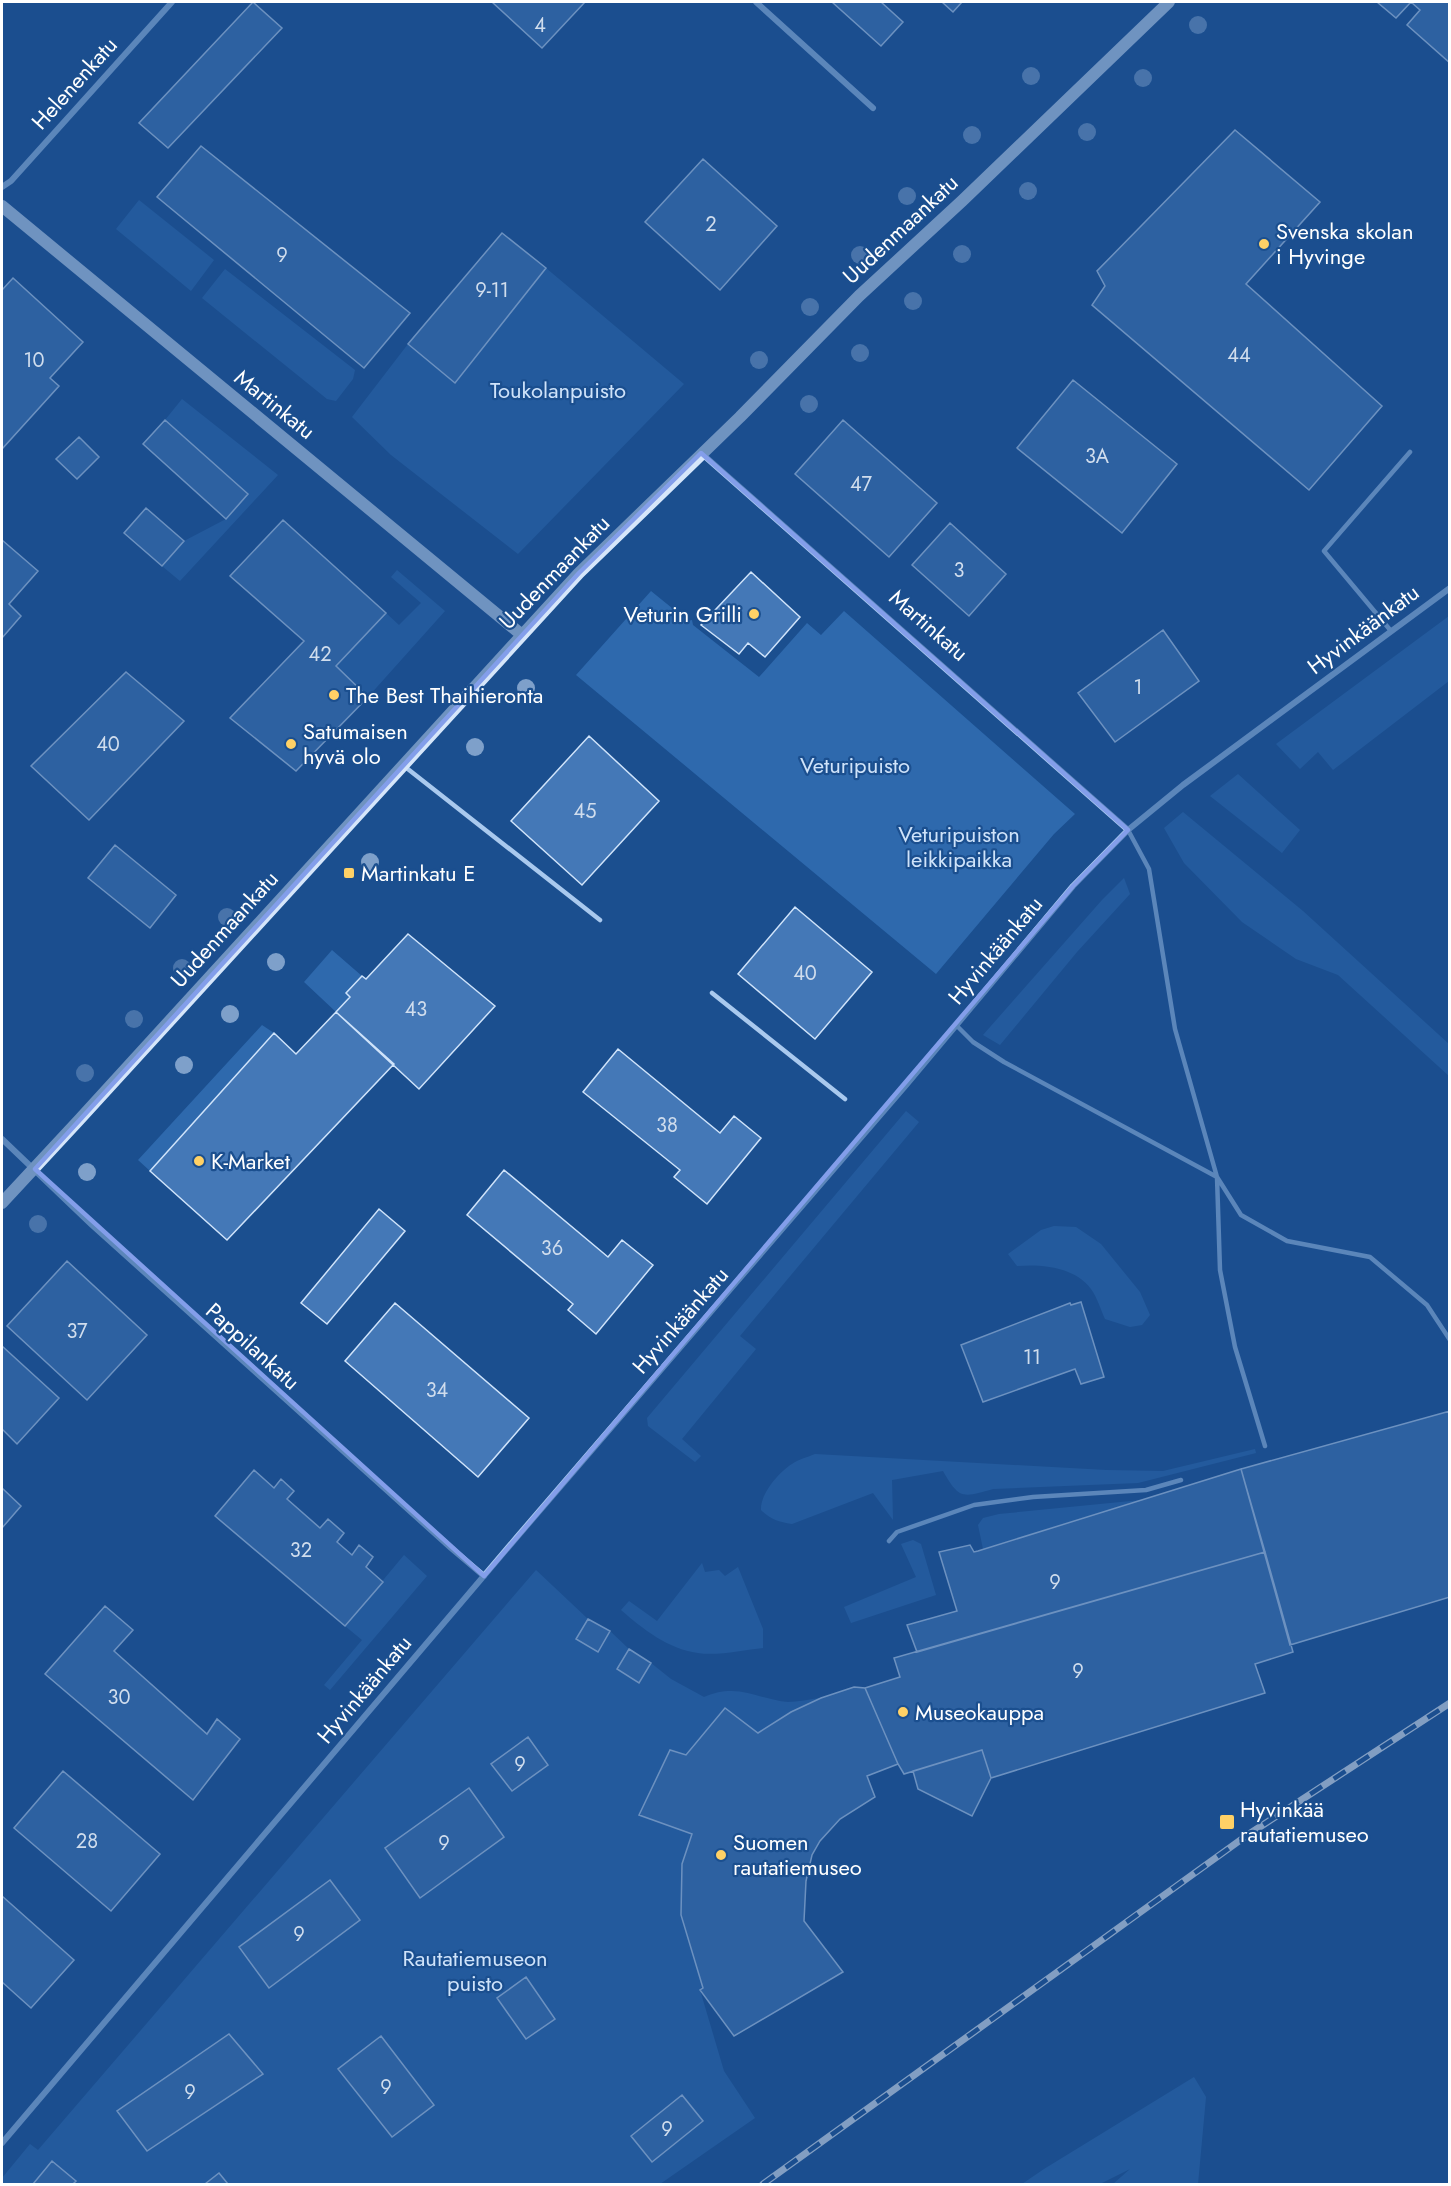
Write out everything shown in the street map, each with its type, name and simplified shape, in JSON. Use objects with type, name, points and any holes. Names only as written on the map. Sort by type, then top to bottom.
[{"type":"main road","name":"Uudenmaankatu","points":[[2,1203],[579,573],[859,296],[962,201],[1169,2]]},
{"type":"main road","name":"Martinkatu","points":[[2,206],[522,635]]},
{"type":"street","name":"Helenenkatu","points":[[2,187],[11,182],[172,2]]},
{"type":"street","points":[[756,2],[873,108]]},
{"type":"street","name":"Martinkatu","points":[[701,453],[1128,830]]},
{"type":"street","name":"Hyvinkäänkatu","points":[[2,2143],[1073,886],[1128,830],[1184,785],[1449,588]]},
{"type":"street","name":"Pappilankatu","points":[[2,1139],[101,1233],[484,1576]]},
{"type":"lane","points":[[1391,631],[1324,551],[1410,452]]},
{"type":"lane","points":[[402,765],[600,920]]},
{"type":"lane","points":[[1128,830],[1149,869],[1175,1029],[1217,1177],[1220,1270],[1234,1347],[1265,1446]]},
{"type":"lane","points":[[712,993],[845,1099]]},
{"type":"lane","points":[[956,1025],[973,1042],[1004,1062],[1217,1177],[1241,1215],[1287,1241],[1370,1257],[1427,1305],[1449,1340]]},
{"type":"lane","points":[[889,1540],[897,1532],[974,1505],[1034,1497],[1146,1490],[1181,1480]]},
{"type":"highlighted area","points":[[701,453],[1128,830],[1073,886],[484,1576],[35,1169],[579,573]]},
{"type":"green space","points":[[139,200],[214,260],[191,291],[116,229]]},
{"type":"green space","name":"Toukolanpuisto","points":[[546,268],[684,384],[518,554],[391,455],[352,417],[408,344],[455,383]]},
{"type":"green space","points":[[225,269],[355,370],[353,379],[336,401],[327,399],[202,298]]},
{"type":"green space","points":[[182,399],[278,475],[180,581],[162,566],[184,541],[226,519],[248,494],[165,420]]},
{"type":"green space","points":[[397,570],[445,611],[368,697],[336,666],[386,613],[399,625],[421,603],[391,577]]},
{"type":"green space","name":"Veturipuisto","points":[[651,591],[688,621],[692,620],[693,625],[759,677],[807,623],[821,635],[844,611],[1075,814],[1054,834],[936,974],[576,675]]},
{"type":"green space","points":[[1449,616],[1449,681],[1333,770],[1318,752],[1300,769],[1276,744]]},
{"type":"green space","points":[[1238,774],[1300,830],[1282,853],[1210,796]]},
{"type":"green space","points":[[1183,812],[1303,911],[1449,1044],[1449,1076],[1338,975],[1296,959],[1242,922],[1184,863],[1164,828]]},
{"type":"green space","points":[[1124,878],[1130,894],[1077,952],[1000,1045],[983,1035],[1102,900]]},
{"type":"green space","points":[[332,950],[362,976],[346,993],[350,997],[336,1012],[304,982]]},
{"type":"green space","points":[[262,1025],[274,1033],[150,1171],[138,1160]]},
{"type":"green space","points":[[906,1111],[919,1122],[740,1336],[756,1349],[682,1439],[701,1456],[695,1462],[648,1426],[647,1418]]},
{"type":"green space","points":[[1054,1226],[1076,1227],[1101,1244],[1140,1292],[1150,1315],[1142,1325],[1130,1327],[1105,1319],[1091,1289],[1076,1276],[1057,1268],[1017,1266],[1008,1254],[1041,1230]]},
{"type":"green space","points":[[1255,1449],[1256,1453],[1138,1483],[993,1489],[968,1495],[962,1494],[953,1487],[943,1471],[892,1480],[893,1520],[873,1493],[792,1524],[775,1520],[761,1510],[767,1491],[782,1472],[795,1462],[815,1454],[1163,1471]]},
{"type":"green space","points":[[1141,1500],[983,1549],[978,1525],[983,1518],[999,1514]]},
{"type":"green space","points":[[913,1540],[921,1544],[936,1595],[851,1623],[844,1607],[916,1577],[901,1544]]},
{"type":"green space","points":[[404,1555],[427,1576],[330,1690],[324,1685],[362,1640],[345,1626]]},
{"type":"green space","points":[[702,1563],[705,1572],[719,1570],[725,1576],[738,1567],[763,1629],[763,1648],[714,1654],[687,1651],[656,1637],[621,1610],[629,1601],[657,1621]]},
{"type":"green space","name":"Rautatiemuseon puisto","points":[[536,1570],[588,1619],[610,1631],[629,1649],[671,1679],[704,1697],[737,1691],[788,1702],[821,1698],[791,1712],[758,1733],[725,1709],[686,1755],[670,1750],[640,1814],[692,1834],[682,1864],[681,1915],[703,1988],[700,1990],[724,2071],[755,2118],[660,2184],[2,2184],[2,2178],[30,2144],[38,2150]]},
{"type":"green space","points":[[1194,2077],[1206,2097],[1198,2184],[1113,2184],[1130,2169],[1100,2184],[1022,2184],[1044,2169]]},
{"type":"building","points":[[253,2],[282,28],[168,148],[139,123]]},
{"type":"building","points":[[492,2],[585,2],[542,48]]},
{"type":"building","points":[[832,2],[881,2],[903,22],[881,46]]},
{"type":"building","points":[[942,2],[962,2],[953,12]]},
{"type":"building","points":[[1377,2],[1411,2],[1396,18]]},
{"type":"building","points":[[1411,2],[1450,2],[1450,63],[1407,25],[1420,10]]},
{"type":"building","points":[[1235,130],[1320,202],[1246,284],[1382,406],[1309,490],[1092,305],[1105,286],[1097,271]]},
{"type":"building","points":[[201,146],[410,313],[364,368],[157,197]]},
{"type":"building","points":[[703,159],[777,226],[720,290],[645,222]]},
{"type":"building","points":[[502,233],[546,268],[455,383],[408,344]]},
{"type":"building","points":[[13,278],[83,342],[50,378],[59,386],[2,449],[2,290]]},
{"type":"building","points":[[1073,380],[1177,464],[1122,533],[1017,448]]},
{"type":"building","points":[[165,420],[248,494],[226,519],[143,444]]},
{"type":"building","points":[[843,420],[937,503],[889,557],[795,474]]},
{"type":"building","points":[[79,437],[99,457],[77,479],[56,459]]},
{"type":"building","points":[[146,508],[184,541],[162,566],[124,533]]},
{"type":"building","points":[[283,520],[386,613],[336,666],[368,697],[296,771],[230,718],[304,641],[230,576]]},
{"type":"building","points":[[950,523],[1006,574],[969,616],[912,565]]},
{"type":"building","points":[[2,540],[38,571],[9,604],[21,616],[2,638]]},
{"type":"building","name":"Veturin Grilli","points":[[751,572],[800,617],[765,657],[748,643],[739,654],[701,625]]},
{"type":"building","points":[[1163,630],[1199,681],[1115,742],[1078,693]]},
{"type":"building","points":[[126,672],[184,721],[89,820],[31,766]]},
{"type":"building","points":[[589,736],[659,801],[582,885],[511,821]]},
{"type":"building","points":[[115,845],[176,895],[150,928],[88,878]]},
{"type":"building","points":[[795,907],[872,972],[815,1039],[738,974]]},
{"type":"building","points":[[408,934],[495,1006],[419,1089],[336,1012],[350,997],[346,993],[362,976],[366,979]]},
{"type":"building","points":[[336,1012],[394,1064],[227,1240],[150,1171],[274,1033],[296,1054]]},
{"type":"building","points":[[618,1049],[720,1133],[734,1116],[761,1138],[707,1204],[674,1177],[680,1170],[583,1092]]},
{"type":"building","points":[[504,1170],[608,1257],[622,1240],[653,1265],[596,1334],[568,1310],[573,1304],[467,1215]]},
{"type":"building","points":[[379,1209],[405,1231],[327,1324],[301,1303]]},
{"type":"building","points":[[67,1261],[147,1335],[87,1400],[7,1326]]},
{"type":"building","points":[[1081,1302],[1104,1377],[1081,1384],[1075,1369],[983,1402],[961,1345],[1070,1303],[1071,1305]]},
{"type":"building","points":[[395,1303],[529,1418],[478,1477],[345,1361]]},
{"type":"building","points":[[2,1346],[59,1398],[17,1444],[2,1429]]},
{"type":"building","points":[[1450,1411],[1450,1597],[1290,1645],[1241,1469]]},
{"type":"building","points":[[1241,1469],[1265,1552],[917,1652],[907,1625],[957,1611],[939,1552],[970,1545],[974,1552],[978,1551]]},
{"type":"building","points":[[254,1470],[274,1488],[281,1479],[294,1491],[287,1499],[320,1528],[328,1519],[344,1533],[337,1542],[352,1555],[359,1545],[373,1557],[366,1567],[383,1582],[345,1626],[215,1516]]},
{"type":"building","points":[[2,1488],[21,1506],[2,1528]]},
{"type":"building","points":[[1265,1552],[1293,1652],[1255,1664],[1265,1693],[991,1778],[982,1750],[904,1774],[898,1764],[865,1688],[900,1677],[894,1658]]},
{"type":"building","points":[[105,1606],[133,1630],[114,1651],[207,1734],[217,1719],[240,1739],[193,1800],[45,1674]]},
{"type":"building","points":[[588,1619],[610,1631],[598,1652],[576,1639]]},
{"type":"building","points":[[629,1649],[651,1663],[639,1683],[617,1669]]},
{"type":"building","points":[[854,1687],[865,1688],[898,1764],[867,1776],[875,1797],[840,1819],[820,1841],[812,1855],[806,1881],[804,1921],[843,1972],[734,2036],[700,1990],[703,1988],[681,1915],[682,1864],[692,1834],[639,1815],[670,1750],[686,1755],[725,1708],[758,1733],[791,1712],[821,1698]]},
{"type":"building","points":[[528,1737],[548,1765],[512,1791],[491,1764]]},
{"type":"building","points":[[982,1750],[991,1778],[972,1816],[918,1789],[913,1771]]},
{"type":"building","points":[[63,1771],[160,1854],[111,1911],[14,1828]]},
{"type":"building","points":[[469,1788],[504,1837],[420,1898],[385,1848]]},
{"type":"building","points":[[330,1880],[360,1920],[269,1988],[239,1947]]},
{"type":"building","points":[[2,1896],[74,1960],[31,2008],[2,1982]]},
{"type":"building","points":[[526,1977],[555,2019],[526,2039],[497,1998]]},
{"type":"building","points":[[229,2034],[263,2074],[147,2151],[117,2111]]},
{"type":"building","points":[[381,2036],[434,2105],[392,2137],[338,2069]]},
{"type":"building","points":[[682,2095],[703,2121],[652,2162],[631,2136]]},
{"type":"building","points":[[52,2161],[76,2181],[73,2184],[33,2184]]},
{"type":"building","points":[[219,2173],[228,2184],[205,2184]]},
{"type":"railway","points":[[763,2184],[1246,1836],[1450,1703]]},
{"type":"place","name":"Svenska skolan i Hyvinge","points":[[1264,244]]},
{"type":"place","name":"Veturin Grilli","points":[[754,614]]},
{"type":"place","name":"The Best Thaihieronta","points":[[334,695]]},
{"type":"place","name":"Satumaisen hyvä olo","points":[[291,744]]},
{"type":"place","name":"Martinkatu E","points":[[349,873]]},
{"type":"place","name":"K-Market","points":[[199,1161]]},
{"type":"place","name":"Museokauppa","points":[[903,1712]]},
{"type":"place","name":"Hyvinkää rautatiemuseo","points":[[1227,1822]]},
{"type":"place","name":"Suomen rautatiemuseo","points":[[721,1855]]},
{"type":"park label","name":"Veturipuiston leikkipaikka","points":[[959,846]]}]
